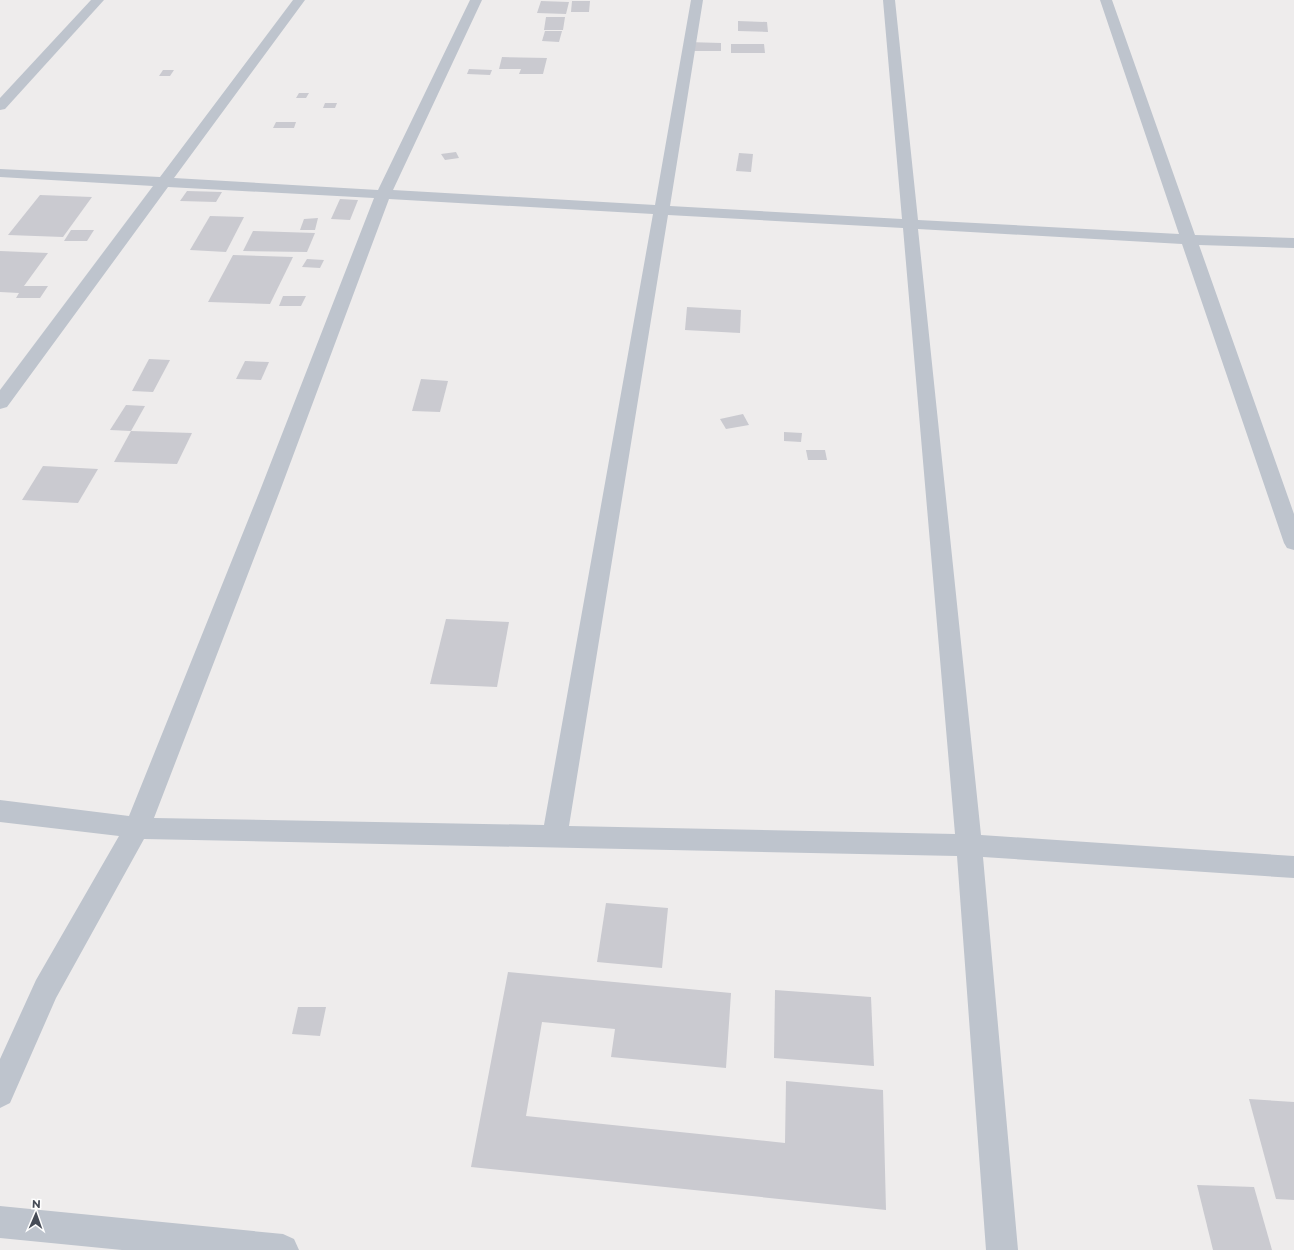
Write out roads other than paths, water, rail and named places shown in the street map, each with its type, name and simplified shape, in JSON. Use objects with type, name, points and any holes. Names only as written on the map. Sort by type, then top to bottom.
[{"type":"street","points":[[0,106],[98,0]]},
{"type":"street","points":[[0,403],[299,0]]},
{"type":"street","points":[[0,1093],[46,989],[137,828],[271,488],[383,195],[476,0]]},
{"type":"street","points":[[555,836],[697,0]]},
{"type":"street","points":[[889,0],[969,845],[1002,1250]]},
{"type":"street","points":[[1106,0],[1294,544]]},
{"type":"street","points":[[0,173],[165,181],[383,195],[910,224],[1294,243]]},
{"type":"street","points":[[0,810],[137,828],[969,845],[1294,867]]},
{"type":"street","points":[[0,1222],[282,1250]]}]
